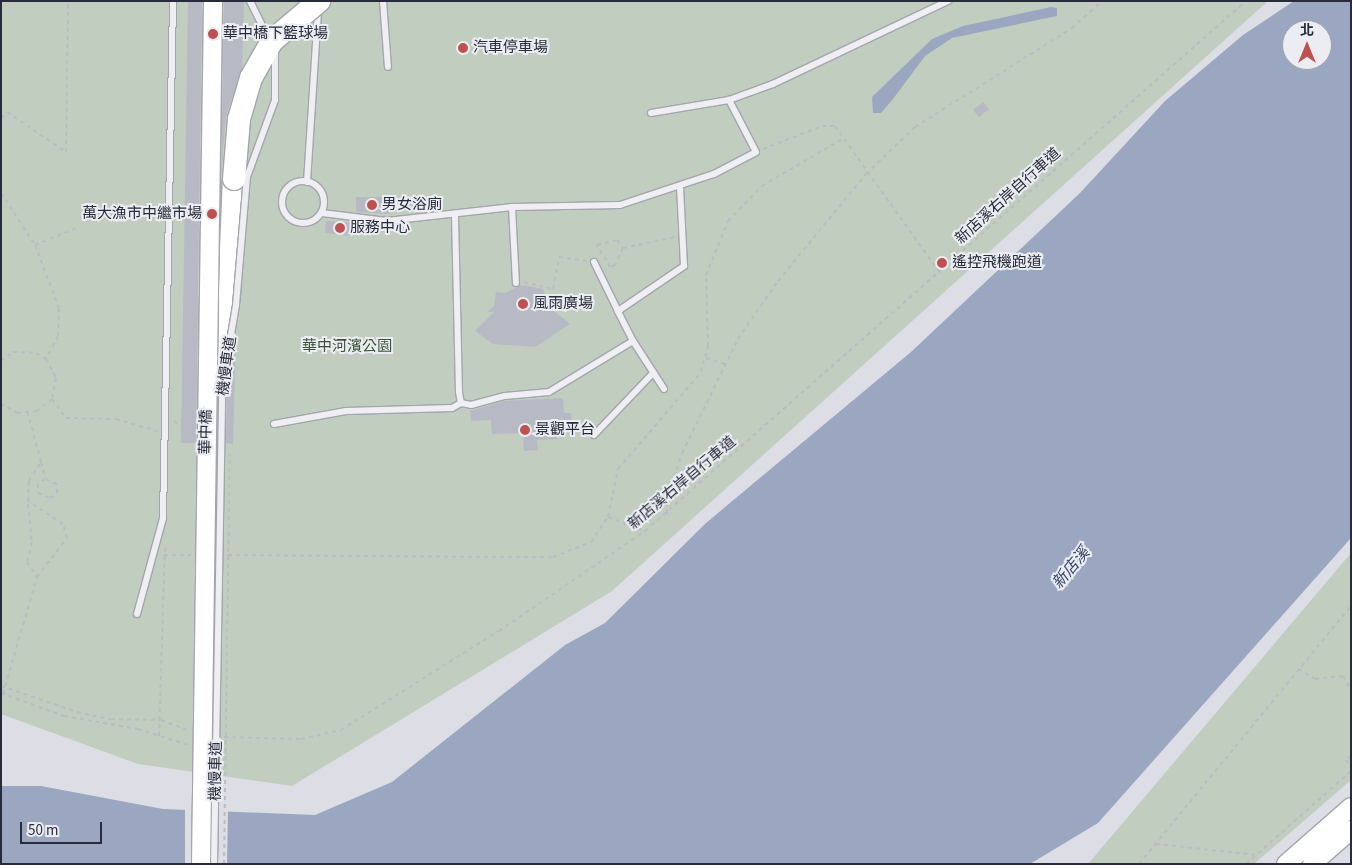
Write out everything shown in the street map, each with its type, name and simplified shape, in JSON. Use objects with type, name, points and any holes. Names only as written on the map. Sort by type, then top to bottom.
[{"type":"highway","points":[[216,362],[228,296],[235,160],[243,99],[272,41],[319,1]]},
{"type":"main road","name":"華中橋","points":[[201,864],[214,1]]},
{"type":"main road","name":"華中橋","points":[[209,864],[222,1]]},
{"type":"main road","points":[[1286,864],[1351,807]]},
{"type":"main road","points":[[1312,864],[1351,830]]},
{"type":"lane","points":[[137,614],[163,518],[162,433],[173,1]]},
{"type":"lane","name":"機慢車道","points":[[195,864],[205,1]]},
{"type":"lane","name":"機慢車道","points":[[214,864],[223,369],[236,305],[247,177],[276,100],[278,77],[274,50],[250,1]]},
{"type":"lane","points":[[307,182],[319,1]]},
{"type":"lane","points":[[383,1],[388,67]]},
{"type":"lane","points":[[651,114],[729,100],[880,37],[948,1]]},
{"type":"lane","points":[[307,182],[288,188],[283,208],[298,222],[311,222],[322,213],[387,221],[455,216],[512,208],[620,205],[680,186],[756,152],[729,100]]},
{"type":"lane","points":[[307,182],[322,194],[322,213]]},
{"type":"lane","points":[[618,311],[682,269],[680,186]]},
{"type":"lane","points":[[512,208],[516,283]]},
{"type":"lane","points":[[455,216],[461,402]]},
{"type":"lane","points":[[594,262],[632,341],[664,390]]},
{"type":"lane","points":[[274,424],[346,411],[430,411],[461,402],[471,405],[505,396],[549,392],[632,341]]},
{"type":"lane","points":[[594,435],[653,373]]},
{"type":"path","points":[[1,118],[7,112],[66,152],[68,1]]},
{"type":"path","points":[[668,514],[667,500],[682,453],[725,364],[778,282],[866,174],[915,127],[1072,28],[1102,1]]},
{"type":"path","name":"新店溪右岸自行車道","points":[[216,736],[233,738],[301,738],[341,730],[366,718],[645,531],[668,514],[1246,1]]},
{"type":"path","points":[[756,152],[822,126],[835,126],[866,174],[940,273]]},
{"type":"path","points":[[222,555],[553,557],[591,542],[608,517],[618,470],[638,441],[689,390],[706,358],[706,275],[728,221],[762,186],[844,138]]},
{"type":"path","points":[[1,193],[35,245],[61,323],[46,359]]},
{"type":"path","points":[[35,245],[77,228]]},
{"type":"path","points":[[623,248],[682,236]]},
{"type":"path","points":[[617,240],[623,248],[615,265],[610,267],[597,245],[617,240]]},
{"type":"path","points":[[516,283],[553,289],[559,257],[594,262]]},
{"type":"path","points":[[2,358],[25,350],[46,359],[56,378],[52,398],[28,414]]},
{"type":"path","points":[[706,358],[725,364]]},
{"type":"path","points":[[52,398],[66,418],[116,419],[162,433]]},
{"type":"path","points":[[1,404],[28,414]]},
{"type":"path","points":[[28,414],[45,478],[57,484],[57,493],[50,498],[38,493],[38,484],[45,478]]},
{"type":"path","points":[[224,864],[230,447]]},
{"type":"path","points":[[37,577],[27,562],[32,542],[28,501],[29,481],[40,462]]},
{"type":"path","points":[[28,501],[66,529],[64,544],[37,577],[2,693],[64,716],[159,736],[190,746]]},
{"type":"path","points":[[608,517],[645,531]]},
{"type":"path","points":[[159,736],[165,546]]},
{"type":"path","points":[[164,555],[193,555]]},
{"type":"path","points":[[1139,864],[1351,606]]},
{"type":"path","points":[[1298,669],[1315,679],[1343,676],[1351,689]]},
{"type":"path","points":[[1,686],[100,718],[161,720],[200,733]]},
{"type":"path","points":[[216,743],[233,738]]},
{"type":"path","points":[[1351,756],[1346,760],[1351,766]]},
{"type":"path","points":[[1246,864],[1351,771]]},
{"type":"path","points":[[1156,844],[1257,855]]},
{"type":"green space","name":"華中河濱公園","points":[[1,1],[1268,1],[612,591],[292,786],[138,764],[1,714]]},
{"type":"green space","points":[[1351,553],[1351,780],[1254,864],[1088,864]]},
{"type":"water","name":"新店溪","points":[[1294,1],[1351,1],[1351,538],[1098,823],[1030,864],[1,864],[1,786],[41,786],[163,809],[315,815],[392,782],[565,645],[605,623],[706,523],[911,352],[1080,193],[1165,101],[1243,35]]},
{"type":"water","points":[[1051,7],[1057,8],[1057,16],[952,38],[925,56],[881,113],[873,113],[872,97],[932,39],[963,26]]},
{"type":"pier","points":[[185,807],[228,809],[227,864],[185,864]]},
{"type":"building","points":[[188,1],[202,1],[196,443],[181,443]]},
{"type":"building","points":[[224,1],[244,1],[242,67],[226,116],[221,174]]},
{"type":"building","points":[[983,102],[989,109],[979,117],[973,110]]},
{"type":"building","name":"男女浴廁","points":[[356,197],[389,197],[389,214],[356,212]]},
{"type":"building","name":"服務中心","points":[[326,221],[355,223],[354,236],[325,233]]},
{"type":"building","points":[[521,285],[543,289],[549,307],[570,324],[535,347],[493,344],[475,331],[494,312],[487,312],[494,306],[496,292],[505,293]]},
{"type":"building","points":[[236,336],[233,444],[226,443],[227,388]]},
{"type":"building","name":"景觀平台","points":[[563,398],[564,413],[571,413],[572,426],[558,427],[558,439],[537,440],[538,450],[524,451],[523,433],[492,434],[491,420],[471,421],[470,411],[505,401]]},
{"type":"place","name":"華中橋下籃球場","points":[[213,34]]},
{"type":"place","name":"汽車停車場","points":[[463,48]]},
{"type":"place","name":"男女浴廁","points":[[372,205]]},
{"type":"place","name":"萬大漁市中繼市場","points":[[212,214]]},
{"type":"place","name":"服務中心","points":[[340,228]]},
{"type":"place","name":"遙控飛機跑道","points":[[942,263]]},
{"type":"place","name":"風雨廣場","points":[[523,304]]},
{"type":"place","name":"景觀平台","points":[[525,430]]}]
